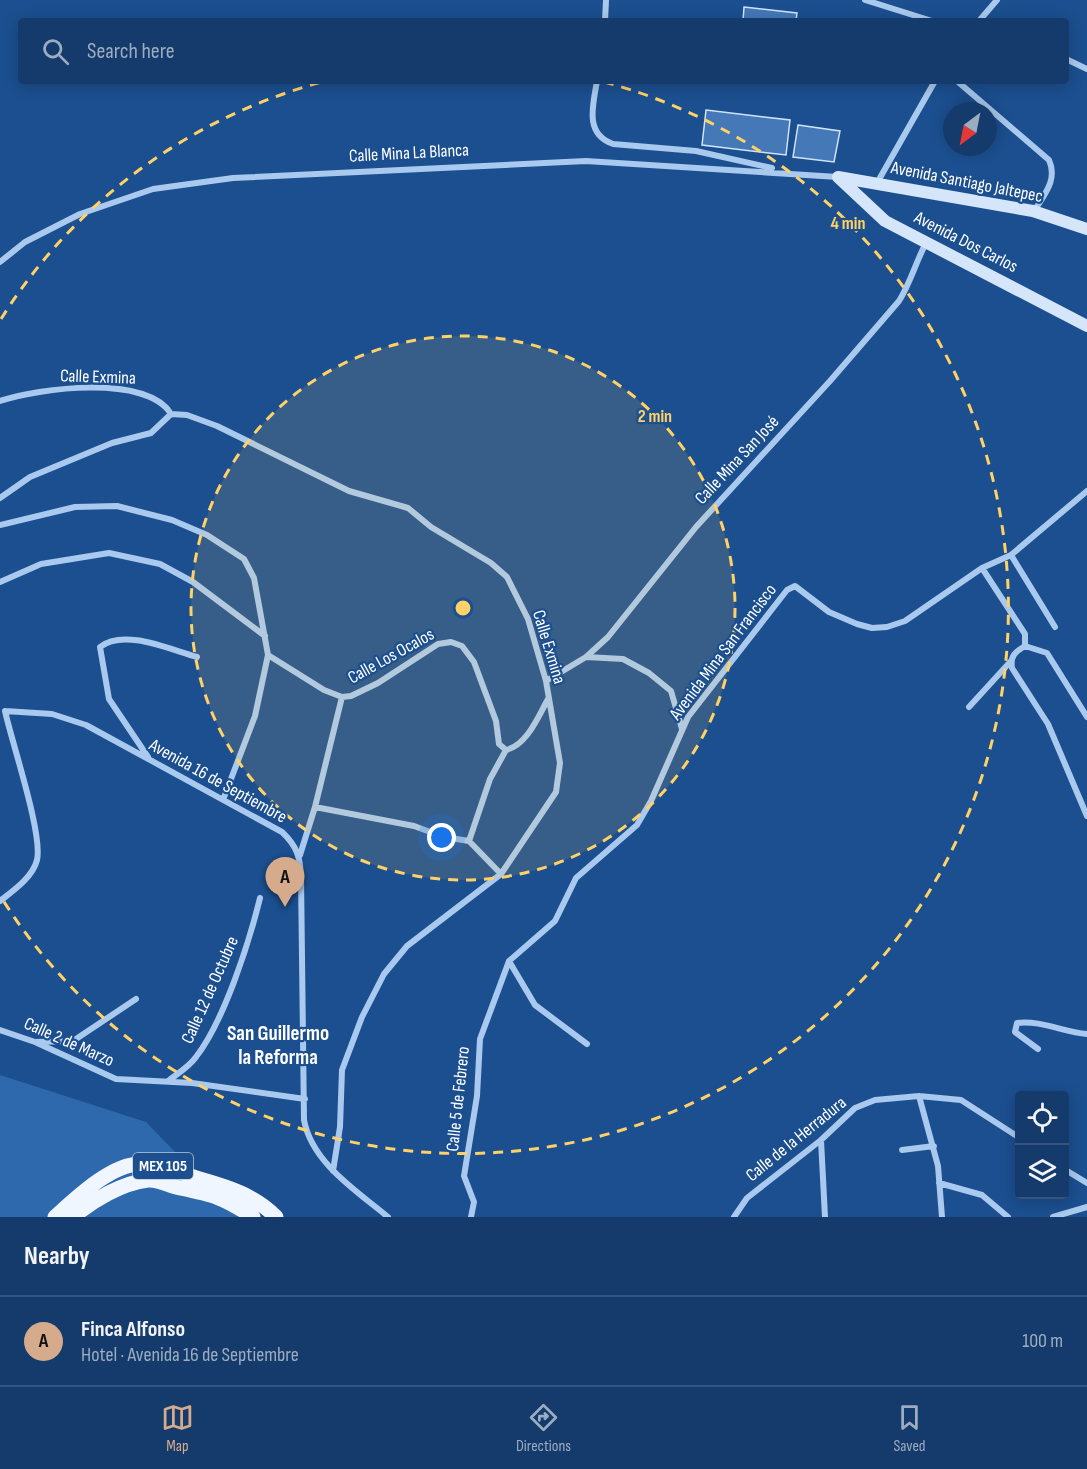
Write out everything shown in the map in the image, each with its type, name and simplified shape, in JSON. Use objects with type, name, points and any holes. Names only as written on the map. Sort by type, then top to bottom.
[{"type":"main road","name":"MEX 105","points":[[55,1217],[87,1188],[138,1164],[166,1167],[230,1187],[249,1196],[276,1217]]},
{"type":"main road","name":"MEX 105","points":[[74,1217],[88,1204],[119,1189],[150,1179],[208,1192],[231,1202],[253,1217]]},
{"type":"street","points":[[865,0],[922,18]]},
{"type":"street","points":[[982,18],[997,0]]},
{"type":"street","points":[[606,18],[609,1]]},
{"type":"street","points":[[1069,60],[1087,69]]},
{"type":"street","points":[[596,84],[591,116],[595,131],[601,140],[613,144],[696,151],[746,160],[784,172]]},
{"type":"street","points":[[877,183],[933,84]]},
{"type":"street","points":[[960,84],[1049,160],[1054,170],[1050,184],[1033,212]]},
{"type":"street","name":"Calle Mina La Blanca","points":[[0,262],[25,242],[80,214],[153,189],[233,178],[586,161],[837,177]]},
{"type":"street","name":"Avenida Santiago Jaltepec","points":[[837,177],[1033,212],[1087,229]]},
{"type":"street","name":"Avenida Dos Carlos","points":[[837,177],[885,221],[927,240],[1087,326]]},
{"type":"street","name":"Calle Mina San José","points":[[546,681],[586,657],[608,637],[696,527],[830,381],[899,301],[908,287],[913,266],[927,240]]},
{"type":"street","name":"Calle Exmina","points":[[0,401],[24,393],[61,389],[122,389],[148,395],[165,403],[171,414],[187,415],[217,426],[349,491],[408,508],[431,527],[491,563],[507,577],[528,619],[546,681],[560,763],[556,792],[501,874],[407,946],[384,974],[362,1017],[342,1070],[340,1127],[333,1171]]},
{"type":"street","points":[[0,498],[30,477],[112,443],[151,433],[171,414]]},
{"type":"street","name":"Avenida Mina San Francisco","points":[[637,825],[651,801],[688,717],[786,590],[795,586],[829,612],[857,624],[872,628],[887,627],[905,621],[982,568],[1011,555],[1087,491]]},
{"type":"street","points":[[0,525],[75,507],[117,506],[172,520],[207,535],[244,559],[254,578],[268,655],[255,716],[223,800]]},
{"type":"street","points":[[0,582],[41,564],[82,555],[109,553],[160,564],[193,582],[265,636]]},
{"type":"street","points":[[1011,555],[1055,627]]},
{"type":"street","points":[[982,568],[1025,634],[1025,646]]},
{"type":"street","points":[[150,760],[109,699],[100,647],[109,640],[134,640],[197,657]]},
{"type":"street","name":"Calle Los Ocalos","points":[[268,655],[324,690],[342,697],[351,696],[378,683],[438,644],[451,642],[462,646],[474,662],[496,721],[499,744],[506,750]]},
{"type":"street","points":[[969,707],[1011,661],[1014,653],[1025,646]]},
{"type":"street","points":[[1025,646],[1047,653],[1087,717]]},
{"type":"street","points":[[586,657],[623,659],[649,673],[671,691],[682,729]]},
{"type":"street","points":[[1011,661],[1016,675],[1048,724],[1087,816]]},
{"type":"street","points":[[342,697],[315,807],[300,855],[304,1120],[307,1136],[333,1171],[388,1217]]},
{"type":"street","points":[[469,841],[490,779],[506,750],[514,748],[524,738],[549,698]]},
{"type":"street","name":"Avenida 16 de Septiembre","points":[[0,901],[24,881],[37,862],[37,837],[2,713],[52,714],[86,725],[282,832],[292,841],[300,855]]},
{"type":"street","points":[[315,807],[414,826],[444,837],[469,841],[501,874]]},
{"type":"street","name":"Calle 5 de Febrero","points":[[471,1217],[474,1202],[465,1176],[477,1096],[480,1039],[509,961],[555,921],[576,878],[637,825]]},
{"type":"street","name":"Calle 12 de Octubre","points":[[167,1082],[195,1059],[210,1034],[250,940],[260,898]]},
{"type":"street","points":[[509,961],[535,1005],[587,1044]]},
{"type":"street","points":[[35,1042],[73,1041],[136,999]]},
{"type":"street","points":[[1038,1049],[1016,1032],[1017,1023],[1033,1021],[1064,1032],[1087,1034]]},
{"type":"street","name":"Calle 2 de Marzo","points":[[0,1030],[35,1042],[116,1079],[167,1082],[305,1099]]},
{"type":"street","points":[[919,1096],[934,1146],[942,1217]]},
{"type":"street","name":"Calle de la Herradura","points":[[734,1217],[747,1198],[821,1140],[855,1108],[875,1100],[919,1096],[961,1100],[1015,1134]]},
{"type":"street","points":[[821,1140],[825,1217]]},
{"type":"street","points":[[902,1150],[934,1146]]},
{"type":"street","points":[[1069,1172],[1087,1184]]},
{"type":"street","points":[[939,1183],[982,1195],[1008,1217]]},
{"type":"street","points":[[1053,1217],[1087,1206]]},
{"type":"shaded area","points":[[0,1075],[146,1122],[238,1217],[0,1217]]},
{"type":"building","points":[[744,7],[797,13],[796,18],[743,18]]},
{"type":"building","points":[[706,110],[790,120],[786,155],[702,145]]},
{"type":"building","points":[[798,125],[840,131],[834,162],[793,157]]},
{"type":"place","name":"Finca Alfonso","points":[[285,907]]},
{"type":"district","name":"San Guillermo la Reforma","points":[[278,1045]]}]
